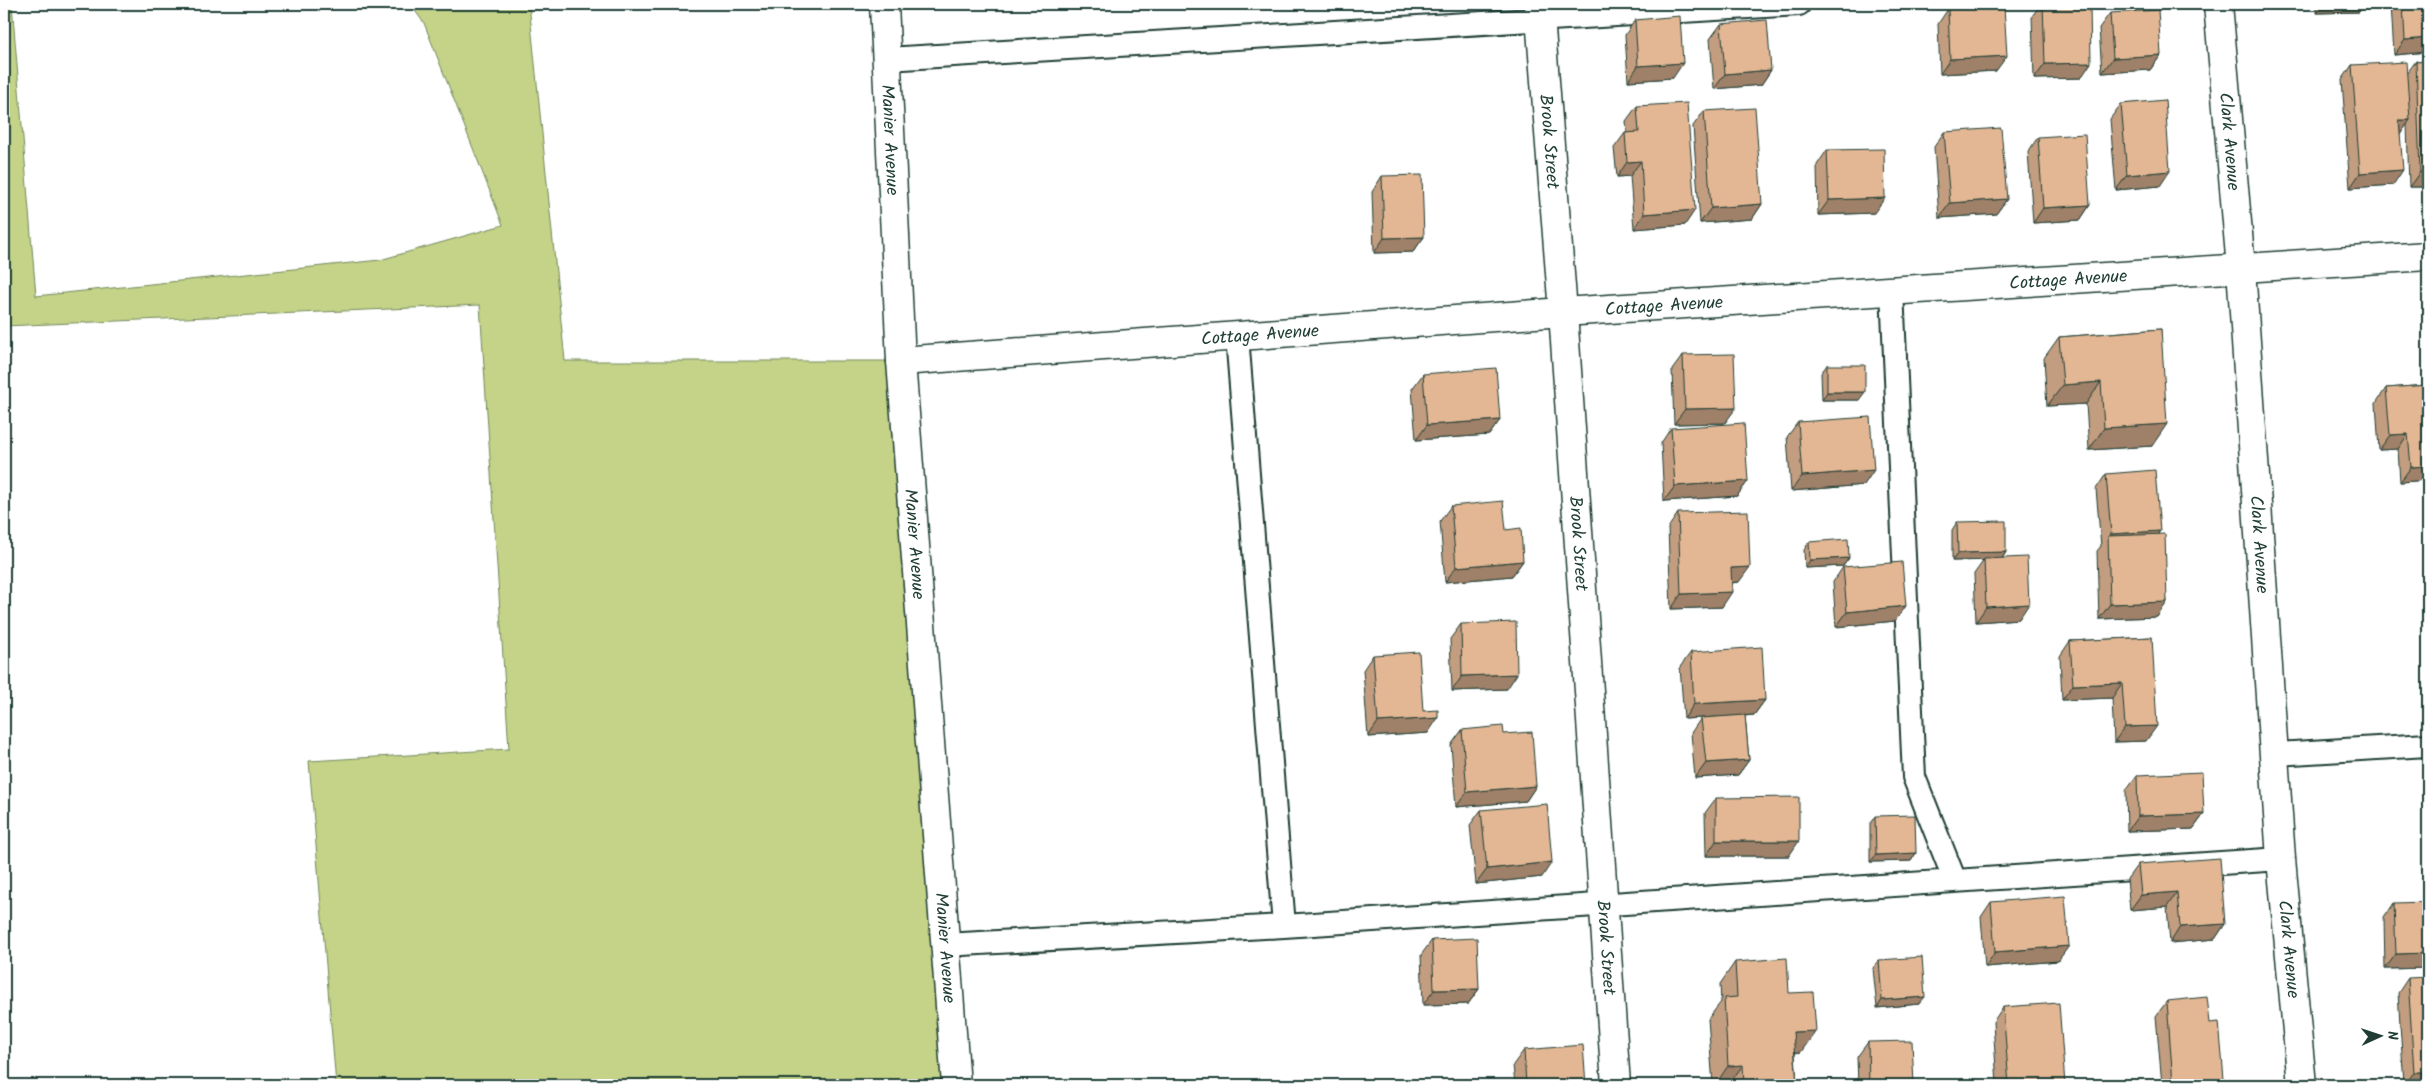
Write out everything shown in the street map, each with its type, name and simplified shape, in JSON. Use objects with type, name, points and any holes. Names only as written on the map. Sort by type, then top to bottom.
[{"type":"street","name":"Manier Avenue","points":[[884,4],[901,361],[956,1085]]},
{"type":"street","name":"Clark Avenue","points":[[2218,4],[2241,268],[2281,859],[2302,1085]]},
{"type":"street","name":"Brook Street","points":[[1540,12],[1563,312],[1616,1085]]},
{"type":"street","name":"Cottage Avenue","points":[[901,361],[1563,312],[2428,256]]},
{"type":"lane","points":[[887,59],[1540,12],[1799,4]]},
{"type":"lane","points":[[1892,290],[1914,777],[1955,882]]},
{"type":"lane","points":[[1237,336],[1284,926]]},
{"type":"lane","points":[[2274,754],[2428,744]]},
{"type":"lane","points":[[945,945],[1284,926],[2281,859]]},
{"type":"green space","points":[[4,4],[12,4],[36,296],[380,260],[503,225],[424,23],[410,4],[529,4],[565,361],[901,361],[956,1085],[336,1085],[309,761],[509,749],[480,305],[4,326]]},
{"type":"building","points":[[2043,4],[2090,4],[2091,63],[2045,64]]},
{"type":"building","points":[[2403,4],[2428,4],[2428,38],[2405,40]]},
{"type":"building","points":[[2004,6],[2007,56],[1950,59],[1948,9]]},
{"type":"building","points":[[2158,10],[2161,55],[2113,58],[2110,13]]},
{"type":"building","points":[[1680,16],[1683,63],[1638,66],[1635,20]]},
{"type":"building","points":[[1767,20],[1771,70],[1725,74],[1721,24]]},
{"type":"building","points":[[2428,60],[2428,172],[2420,172],[2416,61]]},
{"type":"building","points":[[2406,62],[2410,120],[2399,120],[2403,170],[2360,173],[2352,65]]},
{"type":"building","points":[[2165,100],[2170,171],[2127,175],[2121,104]]},
{"type":"building","points":[[1687,103],[1695,210],[1644,214],[1641,161],[1627,162],[1625,133],[1639,132],[1637,106]]},
{"type":"building","points":[[1755,108],[1762,204],[1711,208],[1704,111]]},
{"type":"building","points":[[2001,128],[2007,199],[1950,203],[1944,132]]},
{"type":"building","points":[[2085,134],[2090,205],[2043,208],[2038,137]]},
{"type":"building","points":[[1884,149],[1885,198],[1829,200],[1827,150]]},
{"type":"building","points":[[1422,175],[1424,237],[1384,238],[1382,176]]},
{"type":"building","points":[[2161,329],[2167,424],[2104,428],[2101,382],[2063,385],[2059,337]]},
{"type":"building","points":[[1734,354],[1736,408],[1685,409],[1683,355]]},
{"type":"building","points":[[1827,365],[1865,365],[1865,392],[1827,392]]},
{"type":"building","points":[[1496,368],[1500,420],[1427,425],[1423,374]]},
{"type":"building","points":[[2428,385],[2428,466],[2411,467],[2408,434],[2390,435],[2386,388]]},
{"type":"building","points":[[1870,417],[1874,470],[1802,476],[1798,422]]},
{"type":"building","points":[[1744,423],[1748,481],[1675,486],[1671,428]]},
{"type":"building","points":[[2155,470],[2160,531],[2111,534],[2106,474]]},
{"type":"building","points":[[1503,501],[1506,530],[1521,528],[1523,561],[1456,567],[1451,506]]},
{"type":"building","points":[[1748,511],[1750,567],[1731,568],[1732,592],[1681,594],[1678,513]]},
{"type":"building","points":[[2006,521],[2006,552],[1958,553],[1957,522]]},
{"type":"building","points":[[2165,534],[2167,602],[2110,604],[2108,536]]},
{"type":"building","points":[[1848,539],[1849,558],[1810,560],[1809,542]]},
{"type":"building","points":[[2027,557],[2029,604],[1986,607],[1984,559]]},
{"type":"building","points":[[1902,562],[1906,606],[1847,612],[1843,567]]},
{"type":"building","points":[[1516,622],[1517,674],[1462,676],[1461,624]]},
{"type":"building","points":[[2152,637],[2157,726],[2125,727],[2122,683],[2073,685],[2070,641]]},
{"type":"building","points":[[1762,647],[1765,700],[1694,704],[1691,652]]},
{"type":"building","points":[[1419,652],[1423,711],[1438,710],[1438,718],[1378,722],[1373,655]]},
{"type":"building","points":[[1745,715],[1749,760],[1706,763],[1701,718]]},
{"type":"building","points":[[1503,726],[1504,734],[1532,732],[1536,786],[1467,792],[1462,730]]},
{"type":"building","points":[[2202,772],[2204,814],[2138,816],[2137,775]]},
{"type":"building","points":[[1799,797],[1799,841],[1716,841],[1716,798]]},
{"type":"building","points":[[1547,804],[1552,862],[1487,869],[1481,810]]},
{"type":"building","points":[[1915,815],[1916,853],[1876,855],[1875,816]]},
{"type":"building","points":[[2220,858],[2225,924],[2180,927],[2177,892],[2141,895],[2138,864]]},
{"type":"building","points":[[2065,896],[2069,946],[1995,952],[1991,902]]},
{"type":"building","points":[[2428,902],[2428,953],[2396,954],[2394,903]]},
{"type":"building","points":[[1477,938],[1479,989],[1434,990],[1432,940]]},
{"type":"building","points":[[1922,957],[1925,997],[1882,1000],[1879,960]]},
{"type":"building","points":[[1787,958],[1789,993],[1813,992],[1816,1031],[1793,1032],[1797,1085],[1744,1085],[1743,1065],[1728,1066],[1724,998],[1737,997],[1735,962]]},
{"type":"building","points":[[2428,977],[2428,1072],[2414,1072],[2408,978]]},
{"type":"building","points":[[2207,997],[2210,1023],[2219,1022],[2224,1079],[2173,1084],[2167,1001]]},
{"type":"building","points":[[2059,1003],[2065,1085],[2009,1085],[2003,1007]]},
{"type":"building","points":[[1912,1041],[1914,1085],[1869,1085],[1868,1042]]},
{"type":"building","points":[[1583,1045],[1586,1085],[1526,1085],[1524,1050]]}]
